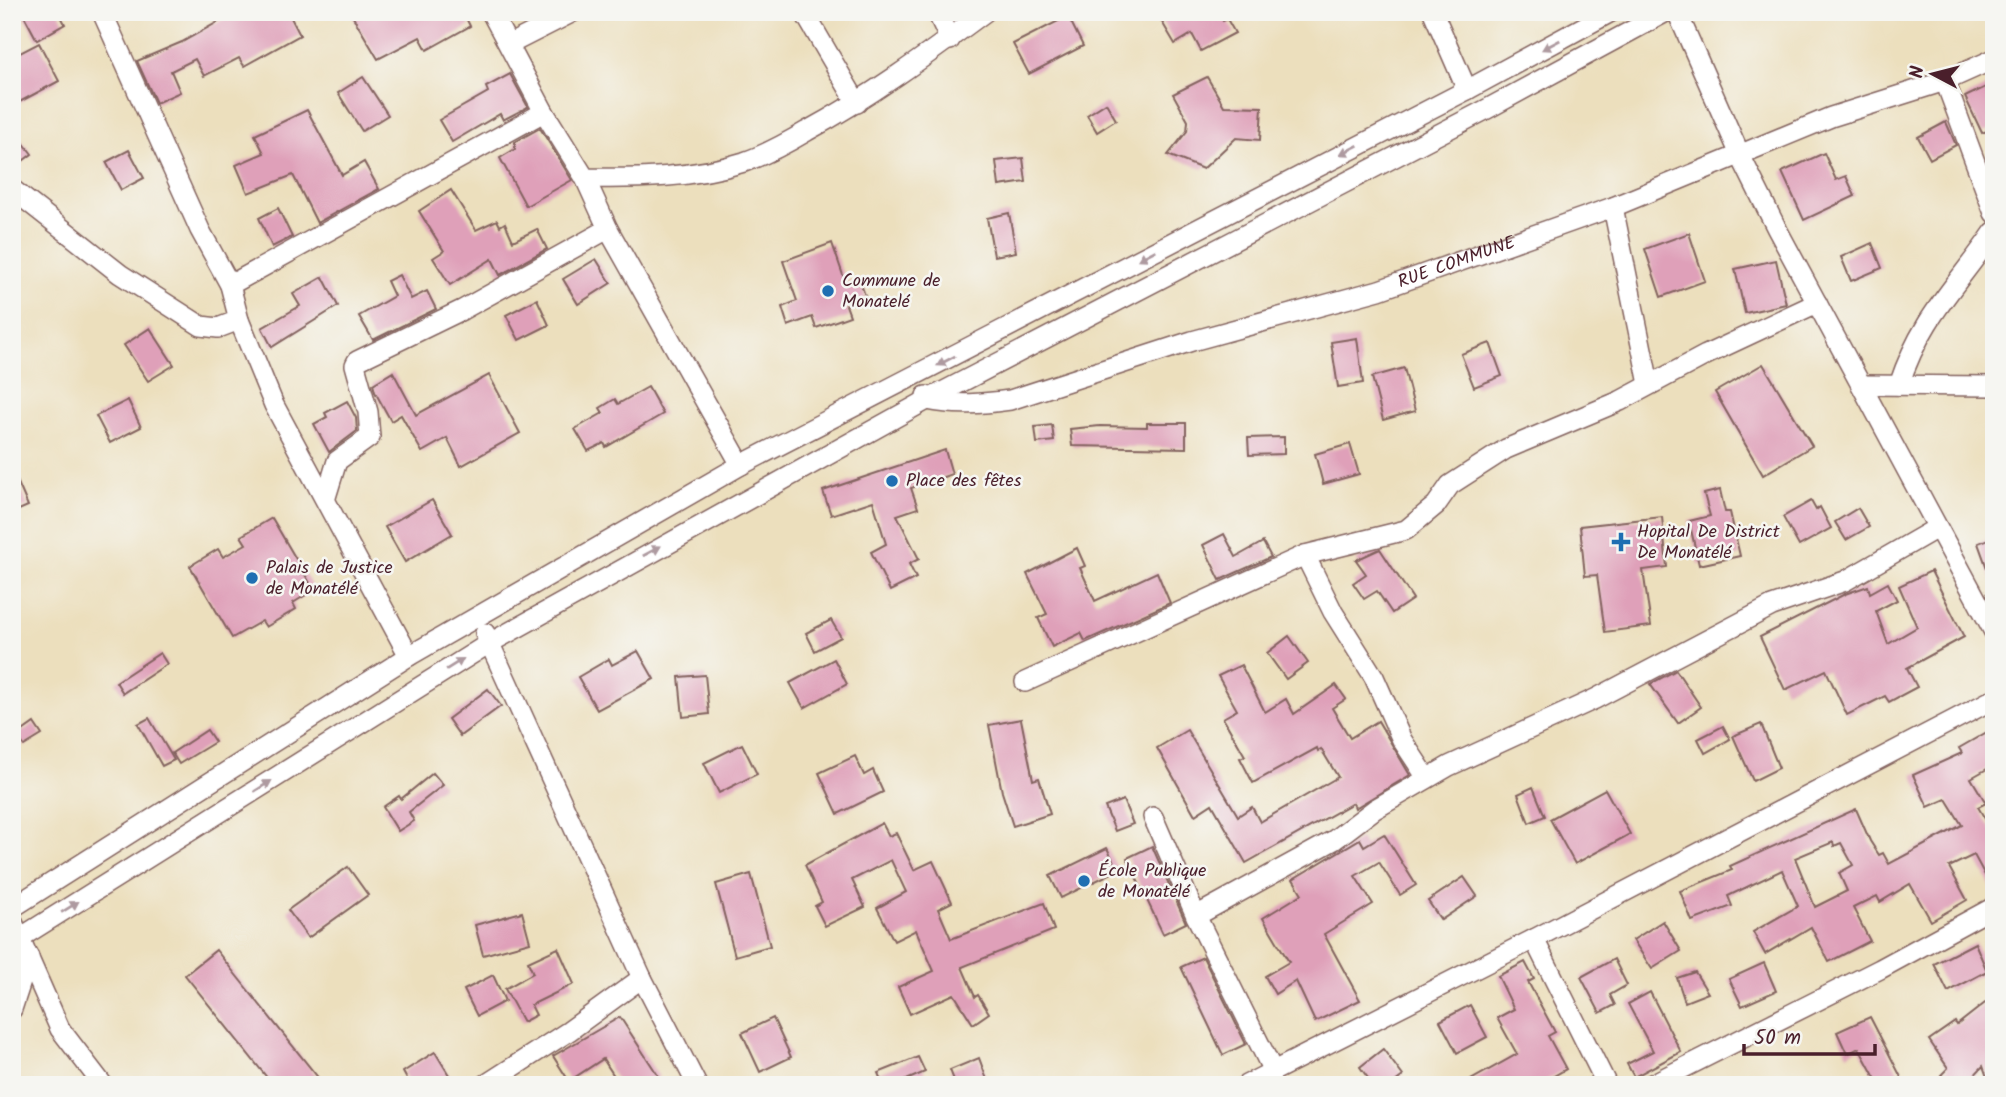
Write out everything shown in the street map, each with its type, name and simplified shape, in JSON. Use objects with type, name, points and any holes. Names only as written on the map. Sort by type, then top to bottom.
[{"type":"street","points":[[102,12],[120,58],[200,230],[230,285],[239,320],[274,405],[326,497],[409,656]]},
{"type":"street","points":[[491,12],[544,112],[585,178],[608,229],[741,465]]},
{"type":"street","points":[[510,44],[573,12]]},
{"type":"street","points":[[804,12],[857,103]]},
{"type":"street","points":[[937,12],[950,40]]},
{"type":"street","points":[[585,178],[654,177],[743,162],[780,147],[857,103],[950,40],[985,12]]},
{"type":"street","points":[[1433,12],[1466,90]]},
{"type":"street","points":[[12,908],[409,656],[741,465],[1466,90],[1611,12]]},
{"type":"street","points":[[17,941],[488,643],[928,400],[1487,109],[1666,12]]},
{"type":"street","points":[[1677,12],[1741,157],[1994,632]]},
{"type":"street","name":"RUE COMMUNE","points":[[928,400],[979,405],[1010,400],[1192,341],[1378,290],[1613,207],[1741,157],[1831,117],[1945,81],[1994,60]]},
{"type":"street","points":[[1945,81],[1994,213]]},
{"type":"street","points":[[230,285],[544,112]]},
{"type":"street","points":[[12,189],[120,274],[201,326],[218,328],[239,320]]},
{"type":"street","points":[[1264,194],[1276,217]]},
{"type":"street","points":[[1613,207],[1649,384]]},
{"type":"street","points":[[326,497],[337,461],[370,437],[368,412],[355,365],[358,360],[462,310],[608,229]]},
{"type":"street","points":[[1899,385],[1910,350],[1926,321],[1964,275],[1994,232]]},
{"type":"street","points":[[1025,682],[1306,555],[1406,530],[1436,505],[1450,485],[1506,449],[1620,401],[1649,384],[1817,303]]},
{"type":"street","points":[[918,375],[928,400]]},
{"type":"street","points":[[1862,384],[1994,386]]},
{"type":"street","points":[[1196,916],[1334,840],[1375,809],[1427,778],[1500,741],[1595,699],[1772,606],[1845,581],[1937,528]]},
{"type":"street","points":[[1306,555],[1333,612],[1374,677],[1402,740],[1427,778]]},
{"type":"street","points":[[480,617],[488,643],[568,811],[642,978],[697,1085]]},
{"type":"street","points":[[1246,1085],[1534,939],[1994,699]]},
{"type":"street","points":[[1153,817],[1196,916],[1273,1071]]},
{"type":"street","points":[[1650,1085],[1880,969],[1994,907]]},
{"type":"street","points":[[12,920],[17,941],[29,957],[60,1028],[103,1085]]},
{"type":"street","points":[[1534,939],[1607,1085]]},
{"type":"street","points":[[12,1009],[29,957]]},
{"type":"street","points":[[485,1085],[569,1031],[642,978]]},
{"type":"building","points":[[22,12],[59,12],[65,24],[37,40]]},
{"type":"building","points":[[236,12],[288,12],[300,35],[244,66],[239,58],[204,76],[195,59],[171,71],[180,92],[156,103],[137,61],[182,42]]},
{"type":"building","points":[[350,12],[463,12],[470,26],[427,50],[420,37],[378,59]]},
{"type":"building","points":[[1156,12],[1218,12],[1223,21],[1227,19],[1235,33],[1201,51],[1192,34],[1175,44]]},
{"type":"building","points":[[1068,16],[1083,46],[1029,74],[1013,44]]},
{"type":"building","points":[[39,43],[59,81],[12,106],[12,57]]},
{"type":"building","points":[[510,74],[528,107],[503,120],[500,114],[452,142],[439,120],[488,92],[486,87]]},
{"type":"building","points":[[363,77],[388,115],[362,131],[338,93]]},
{"type":"building","points":[[1207,77],[1224,106],[1262,107],[1260,140],[1236,138],[1203,169],[1168,155],[1187,131],[1188,121],[1173,94]]},
{"type":"building","points":[[1994,83],[1994,128],[1982,133],[1965,97]]},
{"type":"building","points":[[1106,103],[1116,120],[1097,132],[1087,115]]},
{"type":"building","points":[[307,110],[342,175],[364,162],[379,189],[317,223],[293,175],[248,193],[236,165],[264,153],[255,135]]},
{"type":"building","points":[[1946,122],[1956,145],[1930,159],[1918,137]]},
{"type":"building","points":[[12,128],[32,154],[12,169]]},
{"type":"building","points":[[540,128],[572,180],[526,206],[500,158],[515,149],[515,142]]},
{"type":"building","points":[[129,150],[144,178],[121,190],[106,162]]},
{"type":"building","points":[[1824,153],[1836,180],[1846,176],[1855,196],[1804,220],[1782,172]]},
{"type":"building","points":[[1023,158],[1026,182],[999,186],[996,161]]},
{"type":"building","points":[[451,190],[476,230],[497,220],[500,226],[505,223],[513,241],[537,229],[547,249],[500,275],[492,259],[450,285],[433,258],[444,251],[419,211]]},
{"type":"building","points":[[278,208],[292,237],[272,247],[259,218]]},
{"type":"building","points":[[1009,213],[1016,252],[994,256],[987,218]]},
{"type":"building","points":[[1689,233],[1705,281],[1661,297],[1645,249]]},
{"type":"building","name":"Commune de Monatelé","points":[[832,243],[846,284],[859,279],[866,298],[846,305],[850,316],[816,328],[812,317],[788,326],[782,307],[797,301],[783,261]]},
{"type":"building","points":[[1872,243],[1882,268],[1851,281],[1841,257]]},
{"type":"building","points":[[596,259],[611,283],[578,304],[563,279]]},
{"type":"building","points":[[1776,260],[1786,304],[1745,313],[1735,269]]},
{"type":"building","points":[[399,275],[411,299],[427,291],[436,309],[373,340],[359,316],[394,296],[387,281]]},
{"type":"building","points":[[323,277],[338,306],[272,347],[262,328],[300,306],[293,294]]},
{"type":"building","points":[[537,299],[549,325],[519,340],[506,315]]},
{"type":"building","points":[[150,328],[174,365],[148,381],[124,345]]},
{"type":"building","points":[[1357,338],[1363,383],[1338,387],[1331,342]]},
{"type":"building","points":[[1490,343],[1502,376],[1474,387],[1461,354]]},
{"type":"building","points":[[1763,364],[1812,446],[1763,475],[1715,392]]},
{"type":"building","points":[[1404,368],[1415,411],[1383,420],[1372,377]]},
{"type":"building","points":[[393,372],[416,415],[489,375],[520,433],[461,466],[447,438],[422,452],[401,415],[391,421],[375,392],[373,384]]},
{"type":"building","points":[[648,387],[663,414],[606,447],[604,443],[588,451],[575,429],[603,413],[600,408],[615,399],[618,404]]},
{"type":"building","points":[[128,400],[141,427],[110,443],[96,416]]},
{"type":"building","points":[[347,401],[356,418],[357,431],[329,452],[314,424],[327,417],[325,413]]},
{"type":"building","points":[[1147,423],[1186,423],[1186,448],[1072,446],[1070,429],[1100,426],[1147,427]]},
{"type":"building","points":[[1052,425],[1054,441],[1037,443],[1035,427]]},
{"type":"building","points":[[1284,437],[1284,454],[1249,455],[1248,438]]},
{"type":"building","points":[[1350,444],[1359,474],[1323,484],[1315,454]]},
{"type":"building","name":"Place des fêtes","points":[[945,450],[952,474],[911,488],[918,508],[897,515],[919,559],[909,564],[916,578],[890,591],[871,552],[886,544],[873,501],[831,515],[823,491]]},
{"type":"building","points":[[12,469],[28,506],[12,513]]},
{"type":"building","points":[[1720,490],[1725,512],[1730,512],[1740,556],[1699,565],[1689,521],[1710,516],[1704,494]]},
{"type":"building","points":[[432,500],[452,534],[405,562],[385,527]]},
{"type":"building","points":[[1811,501],[1816,510],[1820,507],[1831,528],[1799,546],[1783,517]]},
{"type":"building","points":[[1858,508],[1869,527],[1846,540],[1835,522]]},
{"type":"building","points":[[1662,517],[1667,567],[1643,570],[1651,626],[1605,632],[1597,575],[1585,576],[1580,526]]},
{"type":"building","name":"Palais de Justice de Monatélé","points":[[272,518],[314,590],[293,603],[296,609],[266,627],[262,621],[232,638],[190,566],[218,549],[223,557],[246,544],[241,536]]},
{"type":"building","points":[[1224,534],[1236,557],[1263,542],[1271,557],[1220,580],[1203,545]]},
{"type":"building","points":[[1994,537],[1994,582],[1992,582],[1978,543]]},
{"type":"building","points":[[1077,548],[1085,566],[1080,568],[1095,601],[1157,572],[1170,603],[1085,641],[1081,633],[1052,647],[1038,618],[1047,614],[1027,574]]},
{"type":"building","points":[[1380,549],[1413,599],[1392,613],[1377,591],[1364,599],[1353,583],[1366,574],[1356,560]]},
{"type":"building","points":[[1931,571],[1964,637],[1907,668],[1917,687],[1889,702],[1885,696],[1847,715],[1826,670],[1785,690],[1760,637],[1845,594],[1868,586],[1870,593],[1888,583],[1897,600],[1876,611],[1888,644],[1917,627],[1899,586]]},
{"type":"building","points":[[831,620],[841,637],[815,651],[806,633]]},
{"type":"building","points":[[1289,636],[1308,663],[1286,679],[1267,653]]},
{"type":"building","points":[[638,651],[654,679],[597,710],[578,677],[609,659],[612,665]]},
{"type":"building","points":[[160,653],[167,664],[123,693],[116,682]]},
{"type":"building","points":[[834,659],[847,684],[804,708],[790,683]]},
{"type":"building","points":[[1241,665],[1265,712],[1286,699],[1294,714],[1336,685],[1346,699],[1332,708],[1350,738],[1378,721],[1410,775],[1355,808],[1353,803],[1246,863],[1212,804],[1195,815],[1157,748],[1187,730],[1238,816],[1252,807],[1260,822],[1338,777],[1321,749],[1318,751],[1317,748],[1253,783],[1240,758],[1245,756],[1223,718],[1237,710],[1218,676]]},
{"type":"building","points":[[1676,670],[1701,707],[1678,723],[1650,684]]},
{"type":"building","points":[[705,675],[709,714],[683,717],[679,677]]},
{"type":"building","points":[[488,689],[501,706],[460,736],[448,719]]},
{"type":"building","points":[[149,718],[174,760],[162,766],[138,724]]},
{"type":"building","points":[[1021,719],[1033,780],[1039,778],[1050,814],[1013,826],[1002,792],[989,725]]},
{"type":"building","points":[[34,723],[42,735],[24,746],[17,735]]},
{"type":"building","points":[[1761,724],[1779,768],[1753,781],[1733,736]]},
{"type":"building","points":[[1723,726],[1730,739],[1705,753],[1698,739]]},
{"type":"building","points":[[1994,728],[1994,765],[1971,778],[1986,803],[1978,807],[1994,834],[1994,892],[1974,855],[1949,867],[1967,900],[1931,921],[1910,884],[1880,902],[1877,896],[1853,908],[1870,941],[1829,962],[1811,927],[1765,954],[1753,932],[1798,906],[1782,870],[1728,896],[1732,906],[1692,921],[1680,891],[1732,870],[1730,866],[1856,809],[1870,841],[1879,855],[1883,853],[1889,864],[1962,825],[1946,799],[1928,807],[1913,775],[1962,753],[1959,748]],"holes":[[[1833,842],[1834,846],[1841,843],[1853,865],[1839,873],[1847,891],[1815,907],[1795,858]]]},
{"type":"building","points":[[207,730],[215,742],[179,764],[172,753]]},
{"type":"building","points":[[742,744],[757,774],[719,793],[704,763]]},
{"type":"building","points":[[855,756],[864,775],[873,770],[883,792],[838,814],[819,773]]},
{"type":"building","points":[[433,773],[443,785],[409,812],[414,821],[398,831],[383,807],[399,796],[401,799]]},
{"type":"building","points":[[1533,787],[1545,816],[1529,823],[1518,794]]},
{"type":"building","points":[[1605,789],[1630,834],[1575,864],[1550,819]]},
{"type":"building","points":[[1123,800],[1133,824],[1115,831],[1105,807]]},
{"type":"building","points":[[882,823],[889,836],[896,833],[914,870],[933,861],[952,902],[938,909],[951,939],[1044,903],[1054,930],[962,967],[975,997],[978,995],[989,1013],[973,1024],[954,994],[910,1014],[898,987],[934,971],[916,930],[894,941],[877,908],[906,892],[891,860],[852,880],[865,907],[825,926],[815,906],[822,902],[805,865]]},
{"type":"building","points":[[1384,834],[1416,885],[1400,895],[1379,862],[1355,876],[1373,904],[1324,934],[1360,1000],[1315,1022],[1296,981],[1275,994],[1265,976],[1289,962],[1263,918],[1302,894],[1293,879],[1360,839],[1364,846]]},
{"type":"building","points":[[1152,846],[1186,923],[1163,934],[1127,858]]},
{"type":"building","points":[[1107,848],[1118,870],[1061,898],[1050,876]]},
{"type":"building","points":[[348,867],[368,895],[308,938],[288,910]]},
{"type":"building","points":[[751,874],[770,946],[735,956],[716,884]]},
{"type":"building","points":[[1464,877],[1477,896],[1441,920],[1428,901]]},
{"type":"building","points":[[522,912],[530,942],[483,955],[475,925]]},
{"type":"building","points":[[1663,921],[1681,951],[1652,969],[1633,940]]},
{"type":"building","points":[[1975,943],[1987,971],[1948,992],[1934,964]]},
{"type":"building","points":[[558,948],[574,984],[531,1005],[536,1015],[523,1022],[505,989],[533,973],[528,962]]},
{"type":"building","points":[[216,950],[324,1085],[273,1085],[185,975]]},
{"type":"building","points":[[1203,957],[1246,1044],[1223,1055],[1181,967]]},
{"type":"building","points":[[1614,959],[1627,985],[1610,995],[1615,1005],[1600,1013],[1581,977]]},
{"type":"building","points":[[1525,962],[1534,979],[1528,982],[1555,1032],[1548,1036],[1566,1069],[1538,1085],[1462,1085],[1517,1054],[1497,1018],[1514,1009],[1498,976]]},
{"type":"building","points":[[1764,963],[1776,991],[1742,1006],[1729,979]]},
{"type":"building","points":[[1695,972],[1708,993],[1685,1002],[1677,978]]},
{"type":"building","points":[[493,975],[505,1001],[477,1016],[464,990]]},
{"type":"building","points":[[1650,992],[1681,1052],[1634,1077],[1627,1064],[1653,1051],[1628,1004]]},
{"type":"building","points":[[1994,996],[1994,1085],[1990,1085],[1983,1066],[1965,1085],[1951,1085],[1941,1075],[1948,1068],[1929,1040],[1955,1022],[1957,1025]]},
{"type":"building","points":[[1470,1005],[1487,1037],[1457,1053],[1440,1021]]},
{"type":"building","points":[[620,1017],[659,1077],[647,1085],[620,1085],[603,1059],[569,1081],[553,1056]]},
{"type":"building","points":[[1870,1017],[1902,1079],[1891,1085],[1879,1085],[1859,1048],[1847,1054],[1837,1032]]},
{"type":"building","points":[[773,1018],[791,1057],[760,1072],[742,1033]]},
{"type":"building","points":[[1383,1049],[1403,1076],[1391,1085],[1373,1085],[1360,1067]]},
{"type":"building","points":[[435,1052],[452,1080],[445,1085],[410,1085],[403,1072]]},
{"type":"building","points":[[918,1057],[925,1072],[895,1085],[883,1085],[878,1073]]},
{"type":"building","points":[[979,1058],[989,1085],[956,1085],[950,1070]]},
{"type":"place","name":"Commune de Monatelé","points":[[828,291]]},
{"type":"place","name":"Place des fêtes","points":[[892,481]]},
{"type":"place","name":"Hopital De District De Monatélé","points":[[1621,542]]},
{"type":"place","name":"Palais de Justice de Monatélé","points":[[252,578]]},
{"type":"place","name":"École Publique de Monatélé","points":[[1084,881]]}]
